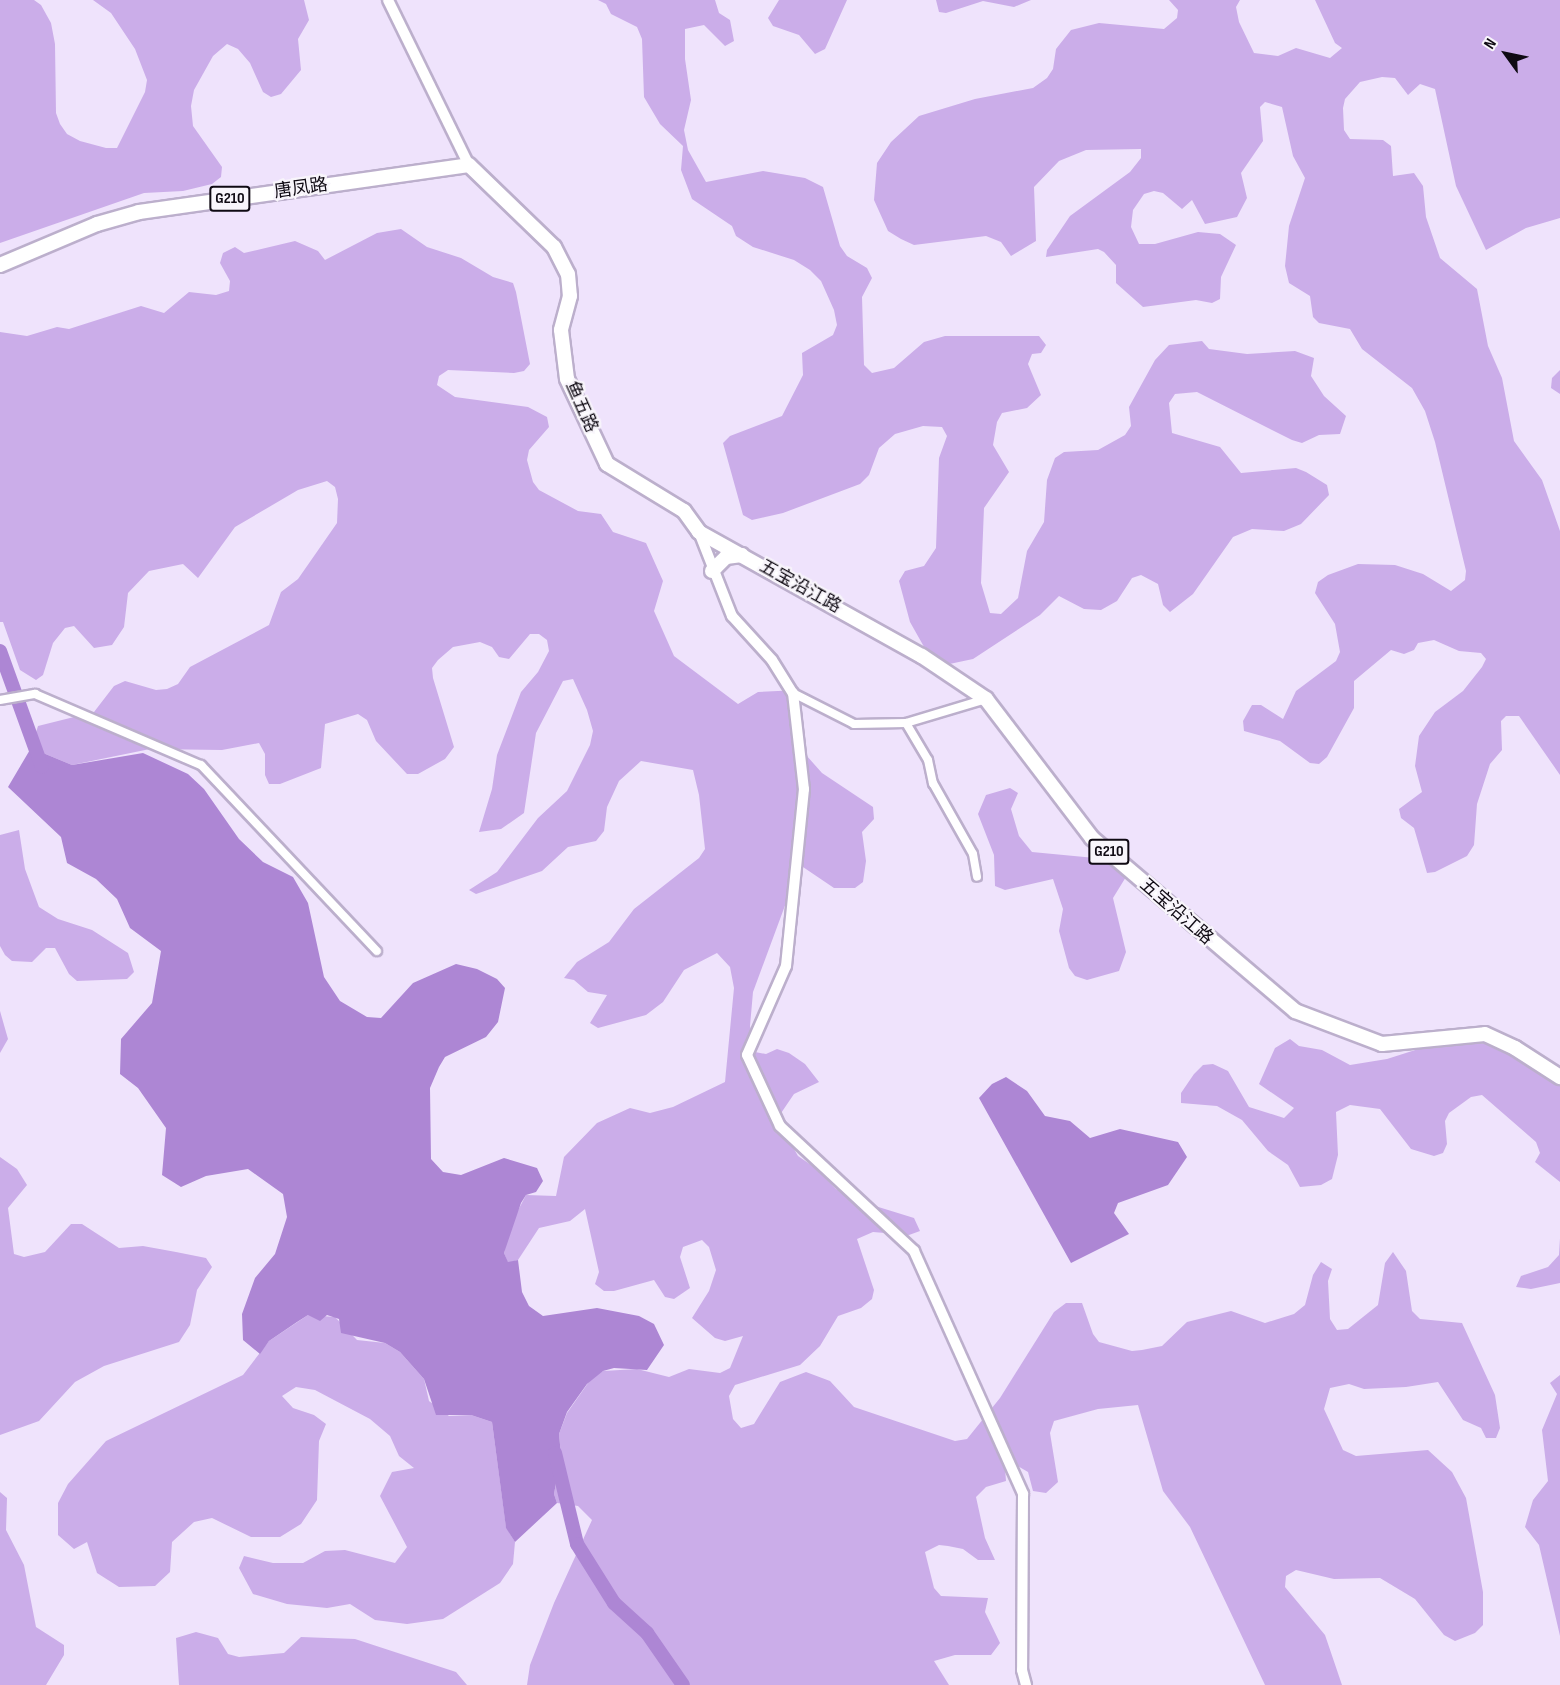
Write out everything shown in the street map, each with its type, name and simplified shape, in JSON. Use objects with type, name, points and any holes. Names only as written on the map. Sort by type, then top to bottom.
[{"type":"highway","name":"唐凤路","points":[[0,265],[98,224],[139,212],[469,165]]},
{"type":"highway","name":"鱼五路","points":[[469,165],[554,247],[568,274],[570,296],[561,330],[567,379],[607,465],[684,511],[699,532]]},
{"type":"highway","name":"五宝沿江路","points":[[699,532],[922,656],[986,699],[1092,838],[1295,1011],[1382,1044],[1485,1034],[1515,1048],[1560,1077]]},
{"type":"highway","points":[[712,571],[726,557],[742,555]]},
{"type":"street","points":[[388,0],[469,165]]},
{"type":"street","points":[[699,532],[712,571],[732,616],[772,660],[793,693],[797,752],[804,789],[786,966],[747,1055],[780,1126],[914,1251],[1014,1473],[1023,1494],[1022,1670],[1026,1685]]},
{"type":"street","points":[[793,693],[854,724],[906,723],[986,699]]},
{"type":"street","points":[[0,700],[35,694],[201,765],[377,951]]},
{"type":"street","points":[[906,723],[928,760],[933,783],[973,854],[976,877]]},
{"type":"shaded area","points":[[0,0],[34,0],[41,5],[51,23],[55,44],[56,113],[60,124],[67,134],[80,141],[106,148],[117,148],[145,92],[147,80],[135,49],[111,13],[93,0],[304,0],[309,20],[298,39],[301,70],[281,94],[271,97],[263,92],[250,63],[238,49],[227,44],[213,56],[194,90],[191,106],[193,126],[222,167],[221,177],[212,184],[183,191],[144,193],[0,243]]},
{"type":"shaded area","points":[[598,0],[715,0],[719,13],[730,20],[734,41],[725,46],[704,25],[685,29],[685,59],[691,100],[684,130],[688,150],[706,182],[763,171],[805,178],[823,187],[840,246],[847,256],[867,268],[872,278],[862,297],[864,365],[872,373],[894,368],[924,342],[945,336],[1039,336],[1046,345],[1041,353],[1032,354],[1028,364],[1041,395],[1027,408],[1002,413],[997,422],[993,445],[1009,472],[984,508],[981,583],[990,613],[1001,614],[1018,598],[1027,551],[1044,522],[1047,480],[1055,458],[1064,452],[1098,450],[1125,435],[1131,426],[1129,407],[1155,360],[1169,345],[1202,341],[1209,349],[1247,354],[1295,351],[1314,358],[1311,376],[1324,396],[1346,416],[1340,434],[1319,435],[1302,443],[1197,392],[1175,394],[1169,403],[1172,433],[1220,447],[1241,473],[1296,468],[1327,485],[1329,495],[1301,524],[1284,531],[1252,529],[1233,537],[1193,594],[1170,612],[1163,605],[1158,584],[1141,575],[1132,578],[1117,601],[1101,610],[1084,609],[1059,596],[1040,615],[973,659],[940,666],[932,661],[910,622],[899,581],[905,571],[924,566],[936,548],[939,458],[947,436],[942,427],[923,426],[895,434],[879,448],[869,475],[860,484],[783,513],[752,520],[743,515],[723,443],[730,436],[782,416],[803,375],[802,353],[833,335],[837,325],[834,310],[821,281],[810,270],[794,260],[753,247],[736,236],[732,226],[692,199],[681,170],[683,146],[660,124],[644,97],[642,39],[637,27],[611,14],[606,4]]},
{"type":"shaded area","points":[[779,0],[847,0],[825,49],[815,54],[799,35],[773,26],[768,18]]},
{"type":"shaded area","points":[[936,0],[1031,0],[1014,7],[983,1],[946,13],[939,12]]},
{"type":"shaded area","points":[[1169,0],[1240,0],[1236,7],[1239,22],[1254,53],[1278,56],[1296,48],[1330,58],[1342,48],[1335,43],[1315,0],[1560,0],[1560,218],[1526,228],[1486,250],[1456,186],[1435,89],[1420,84],[1408,95],[1395,78],[1382,77],[1360,82],[1345,99],[1343,108],[1344,130],[1350,139],[1383,140],[1391,146],[1393,176],[1414,173],[1423,186],[1426,217],[1440,258],[1477,289],[1488,346],[1502,378],[1514,441],[1542,480],[1560,531],[1560,775],[1519,716],[1506,716],[1501,721],[1502,750],[1490,764],[1477,804],[1474,845],[1467,856],[1435,872],[1427,873],[1414,828],[1401,818],[1399,809],[1422,792],[1415,766],[1419,736],[1435,712],[1463,691],[1482,667],[1486,659],[1481,653],[1459,651],[1434,640],[1418,643],[1414,650],[1404,654],[1391,650],[1354,681],[1354,708],[1327,757],[1319,764],[1310,763],[1280,741],[1244,731],[1243,721],[1252,705],[1261,705],[1283,719],[1296,691],[1336,661],[1340,652],[1335,624],[1315,593],[1318,582],[1328,575],[1358,564],[1395,565],[1423,574],[1451,591],[1465,580],[1466,571],[1435,442],[1425,411],[1412,388],[1362,349],[1350,329],[1319,323],[1313,317],[1310,296],[1289,283],[1285,266],[1289,226],[1305,178],[1293,156],[1282,107],[1265,102],[1260,107],[1263,141],[1241,173],[1247,198],[1237,217],[1205,224],[1192,200],[1182,209],[1163,193],[1154,191],[1144,194],[1133,210],[1131,227],[1139,244],[1155,244],[1198,232],[1220,234],[1236,245],[1221,277],[1220,299],[1212,303],[1196,300],[1143,307],[1116,283],[1116,265],[1104,252],[1098,249],[1046,257],[1047,250],[1070,216],[1130,172],[1141,158],[1141,149],[1086,150],[1059,161],[1034,187],[1036,241],[1011,256],[1001,242],[986,236],[914,245],[888,231],[874,200],[877,163],[891,142],[919,116],[975,99],[1033,88],[1047,78],[1053,69],[1056,49],[1071,30],[1099,23],[1164,29],[1177,18],[1178,10]]},
{"type":"shaded area","points":[[401,229],[427,247],[461,258],[493,277],[513,283],[516,292],[530,364],[524,371],[514,373],[448,370],[439,376],[437,385],[455,397],[528,407],[547,417],[549,427],[529,450],[527,460],[533,482],[539,490],[578,511],[601,514],[613,532],[646,543],[663,581],[654,611],[674,656],[738,704],[758,692],[799,690],[799,723],[806,755],[822,773],[873,807],[874,819],[862,832],[866,861],[863,882],[855,888],[834,888],[800,865],[753,992],[750,1026],[755,1052],[766,1054],[777,1049],[789,1053],[805,1064],[819,1082],[794,1094],[777,1119],[798,1156],[817,1169],[836,1189],[859,1201],[914,1218],[920,1231],[909,1235],[873,1232],[857,1239],[874,1290],[872,1299],[861,1308],[838,1316],[820,1346],[800,1365],[735,1385],[729,1396],[733,1419],[741,1428],[754,1424],[780,1382],[806,1372],[830,1381],[854,1407],[955,1441],[967,1439],[1000,1398],[1054,1312],[1066,1303],[1082,1303],[1093,1334],[1099,1342],[1132,1351],[1142,1350],[1162,1346],[1187,1322],[1231,1311],[1265,1323],[1294,1314],[1305,1305],[1313,1275],[1321,1262],[1332,1269],[1328,1281],[1330,1319],[1337,1330],[1348,1329],[1378,1305],[1385,1263],[1393,1252],[1406,1271],[1412,1311],[1420,1319],[1462,1323],[1495,1395],[1500,1428],[1496,1438],[1486,1438],[1481,1428],[1463,1420],[1438,1382],[1406,1387],[1364,1389],[1349,1384],[1330,1388],[1324,1409],[1343,1450],[1356,1456],[1428,1450],[1452,1472],[1466,1498],[1483,1592],[1483,1625],[1475,1633],[1455,1641],[1444,1635],[1415,1599],[1380,1578],[1334,1579],[1296,1570],[1286,1576],[1285,1587],[1325,1635],[1342,1685],[1265,1685],[1190,1527],[1163,1491],[1138,1405],[1098,1409],[1054,1421],[1050,1433],[1058,1482],[1046,1493],[1033,1491],[1028,1472],[1016,1465],[1005,1468],[1006,1481],[986,1487],[976,1497],[985,1538],[995,1560],[978,1560],[963,1549],[948,1546],[939,1545],[925,1552],[934,1588],[941,1596],[988,1598],[985,1612],[1000,1643],[991,1655],[955,1655],[934,1661],[949,1685],[527,1685],[530,1665],[554,1603],[592,1520],[578,1506],[557,1503],[554,1494],[561,1455],[559,1434],[567,1413],[593,1376],[603,1371],[637,1369],[669,1377],[689,1369],[720,1373],[730,1368],[743,1336],[725,1341],[715,1338],[692,1318],[709,1291],[716,1270],[709,1247],[702,1240],[683,1247],[680,1257],[690,1288],[674,1299],[665,1297],[654,1280],[614,1291],[604,1291],[595,1284],[599,1272],[585,1209],[570,1221],[539,1228],[518,1260],[508,1263],[504,1253],[511,1224],[526,1195],[556,1196],[564,1157],[597,1123],[630,1108],[650,1113],[673,1107],[725,1082],[734,988],[730,967],[717,953],[684,970],[663,1002],[646,1015],[598,1028],[590,1023],[607,995],[588,992],[574,980],[564,978],[577,962],[609,942],[634,909],[699,858],[705,849],[699,795],[693,770],[641,761],[619,781],[607,807],[604,831],[596,841],[568,847],[542,871],[476,894],[469,890],[497,872],[538,818],[567,791],[590,745],[593,731],[587,710],[573,679],[563,681],[536,733],[524,813],[501,829],[479,832],[492,789],[497,755],[521,692],[538,672],[549,651],[547,640],[539,634],[530,634],[509,659],[499,657],[492,647],[480,642],[453,647],[438,660],[432,668],[433,678],[454,747],[445,759],[418,774],[407,774],[376,741],[367,720],[358,714],[325,724],[321,768],[280,784],[269,784],[265,775],[265,754],[259,743],[222,750],[150,749],[72,765],[31,748],[38,726],[94,712],[114,686],[125,681],[156,690],[167,689],[178,684],[190,667],[269,625],[281,592],[298,579],[337,523],[338,499],[335,487],[327,481],[298,490],[235,527],[198,578],[183,564],[149,571],[128,593],[124,627],[112,645],[94,648],[74,626],[65,628],[53,643],[43,675],[36,680],[20,670],[3,622],[0,622],[0,332],[27,336],[57,327],[69,329],[141,306],[164,313],[189,292],[216,295],[229,291],[230,281],[220,263],[223,253],[235,247],[244,253],[295,241],[318,251],[325,260],[377,233]]},
{"type":"shaded area","points":[[1560,370],[1560,394],[1551,388],[1552,378]]},
{"type":"shaded area","points":[[31,748],[72,765],[143,753],[188,774],[204,789],[239,839],[263,862],[293,877],[308,903],[324,977],[340,1001],[367,1017],[381,1018],[413,983],[456,964],[477,969],[497,979],[505,988],[498,1022],[486,1037],[445,1057],[439,1067],[430,1088],[431,1159],[443,1172],[461,1175],[504,1158],[537,1168],[543,1181],[536,1192],[526,1195],[521,1203],[504,1253],[508,1262],[518,1260],[522,1292],[529,1306],[543,1316],[597,1308],[639,1316],[654,1324],[664,1345],[647,1370],[614,1368],[603,1371],[587,1384],[567,1412],[559,1434],[561,1455],[554,1494],[557,1503],[515,1542],[506,1528],[492,1422],[471,1415],[436,1415],[424,1379],[400,1352],[385,1343],[341,1333],[339,1319],[327,1315],[320,1321],[308,1315],[269,1341],[260,1354],[243,1340],[242,1314],[255,1278],[275,1254],[287,1217],[283,1194],[248,1169],[206,1176],[181,1187],[162,1175],[166,1128],[138,1088],[120,1074],[121,1039],[152,1003],[161,951],[130,928],[117,899],[96,879],[67,863],[61,837],[8,787]]},
{"type":"shaded area","points":[[1010,788],[1018,793],[1011,809],[1019,836],[1032,852],[1116,860],[1129,872],[1113,898],[1126,952],[1119,971],[1087,980],[1075,976],[1069,968],[1059,931],[1063,909],[1053,879],[1005,890],[995,886],[994,855],[978,814],[986,795]]},
{"type":"shaded area","points":[[19,830],[25,869],[39,907],[58,919],[92,930],[128,953],[134,972],[127,979],[77,981],[69,974],[55,948],[46,948],[32,962],[12,961],[5,955],[0,946],[0,835]]},
{"type":"shaded area","points":[[0,1011],[8,1039],[0,1053]]},
{"type":"shaded area","points":[[1290,1039],[1299,1046],[1322,1050],[1350,1065],[1387,1059],[1431,1045],[1466,1041],[1506,1047],[1560,1084],[1560,1182],[1535,1162],[1540,1153],[1536,1142],[1482,1095],[1471,1097],[1449,1113],[1445,1121],[1447,1144],[1443,1153],[1434,1156],[1411,1149],[1380,1109],[1350,1105],[1336,1112],[1338,1155],[1332,1179],[1321,1185],[1300,1187],[1288,1165],[1268,1151],[1242,1120],[1217,1106],[1181,1103],[1181,1093],[1194,1074],[1203,1065],[1213,1064],[1228,1071],[1249,1107],[1284,1118],[1294,1108],[1259,1084],[1275,1048]]},
{"type":"shaded area","points":[[1006,1077],[1027,1091],[1045,1116],[1070,1121],[1090,1138],[1120,1129],[1178,1142],[1187,1157],[1168,1185],[1118,1203],[1114,1213],[1129,1234],[1071,1263],[979,1098],[992,1084]]},
{"type":"shaded area","points":[[0,1157],[17,1169],[27,1185],[8,1208],[14,1254],[24,1257],[45,1252],[71,1224],[82,1224],[119,1248],[143,1246],[206,1258],[212,1267],[197,1290],[190,1325],[179,1342],[104,1366],[75,1382],[39,1421],[0,1435]]},
{"type":"shaded area","points":[[1560,1238],[1560,1283],[1531,1289],[1516,1287],[1521,1276],[1548,1267],[1559,1255]]},
{"type":"shaded area","points":[[308,1315],[335,1317],[357,1340],[385,1343],[400,1352],[424,1379],[429,1401],[449,1416],[471,1415],[492,1422],[506,1527],[515,1542],[513,1564],[500,1583],[443,1619],[407,1624],[375,1620],[350,1604],[327,1608],[287,1604],[253,1594],[239,1568],[244,1556],[273,1563],[303,1563],[325,1551],[345,1550],[395,1563],[407,1547],[380,1496],[392,1472],[414,1468],[399,1456],[390,1436],[370,1419],[315,1390],[296,1387],[282,1396],[293,1408],[314,1415],[326,1424],[319,1441],[317,1500],[301,1524],[280,1537],[251,1537],[212,1518],[194,1522],[172,1542],[170,1572],[155,1586],[119,1587],[97,1573],[87,1542],[74,1549],[58,1535],[58,1503],[68,1484],[106,1441],[243,1375],[269,1341]]},
{"type":"shaded area","points":[[1560,1375],[1560,1636],[1539,1545],[1525,1527],[1533,1500],[1548,1481],[1542,1430],[1557,1394],[1550,1383]]},
{"type":"shaded area","points":[[0,1492],[7,1498],[6,1530],[24,1565],[36,1627],[64,1645],[64,1655],[46,1685],[0,1685]]},
{"type":"shaded area","points":[[196,1632],[218,1638],[228,1654],[239,1657],[284,1653],[301,1637],[355,1639],[456,1672],[467,1685],[179,1685],[176,1638]]},
{"type":"waterway","points":[[0,651],[42,767]]},
{"type":"waterway","points":[[555,1453],[577,1544],[614,1603],[647,1633],[683,1685]]}]
